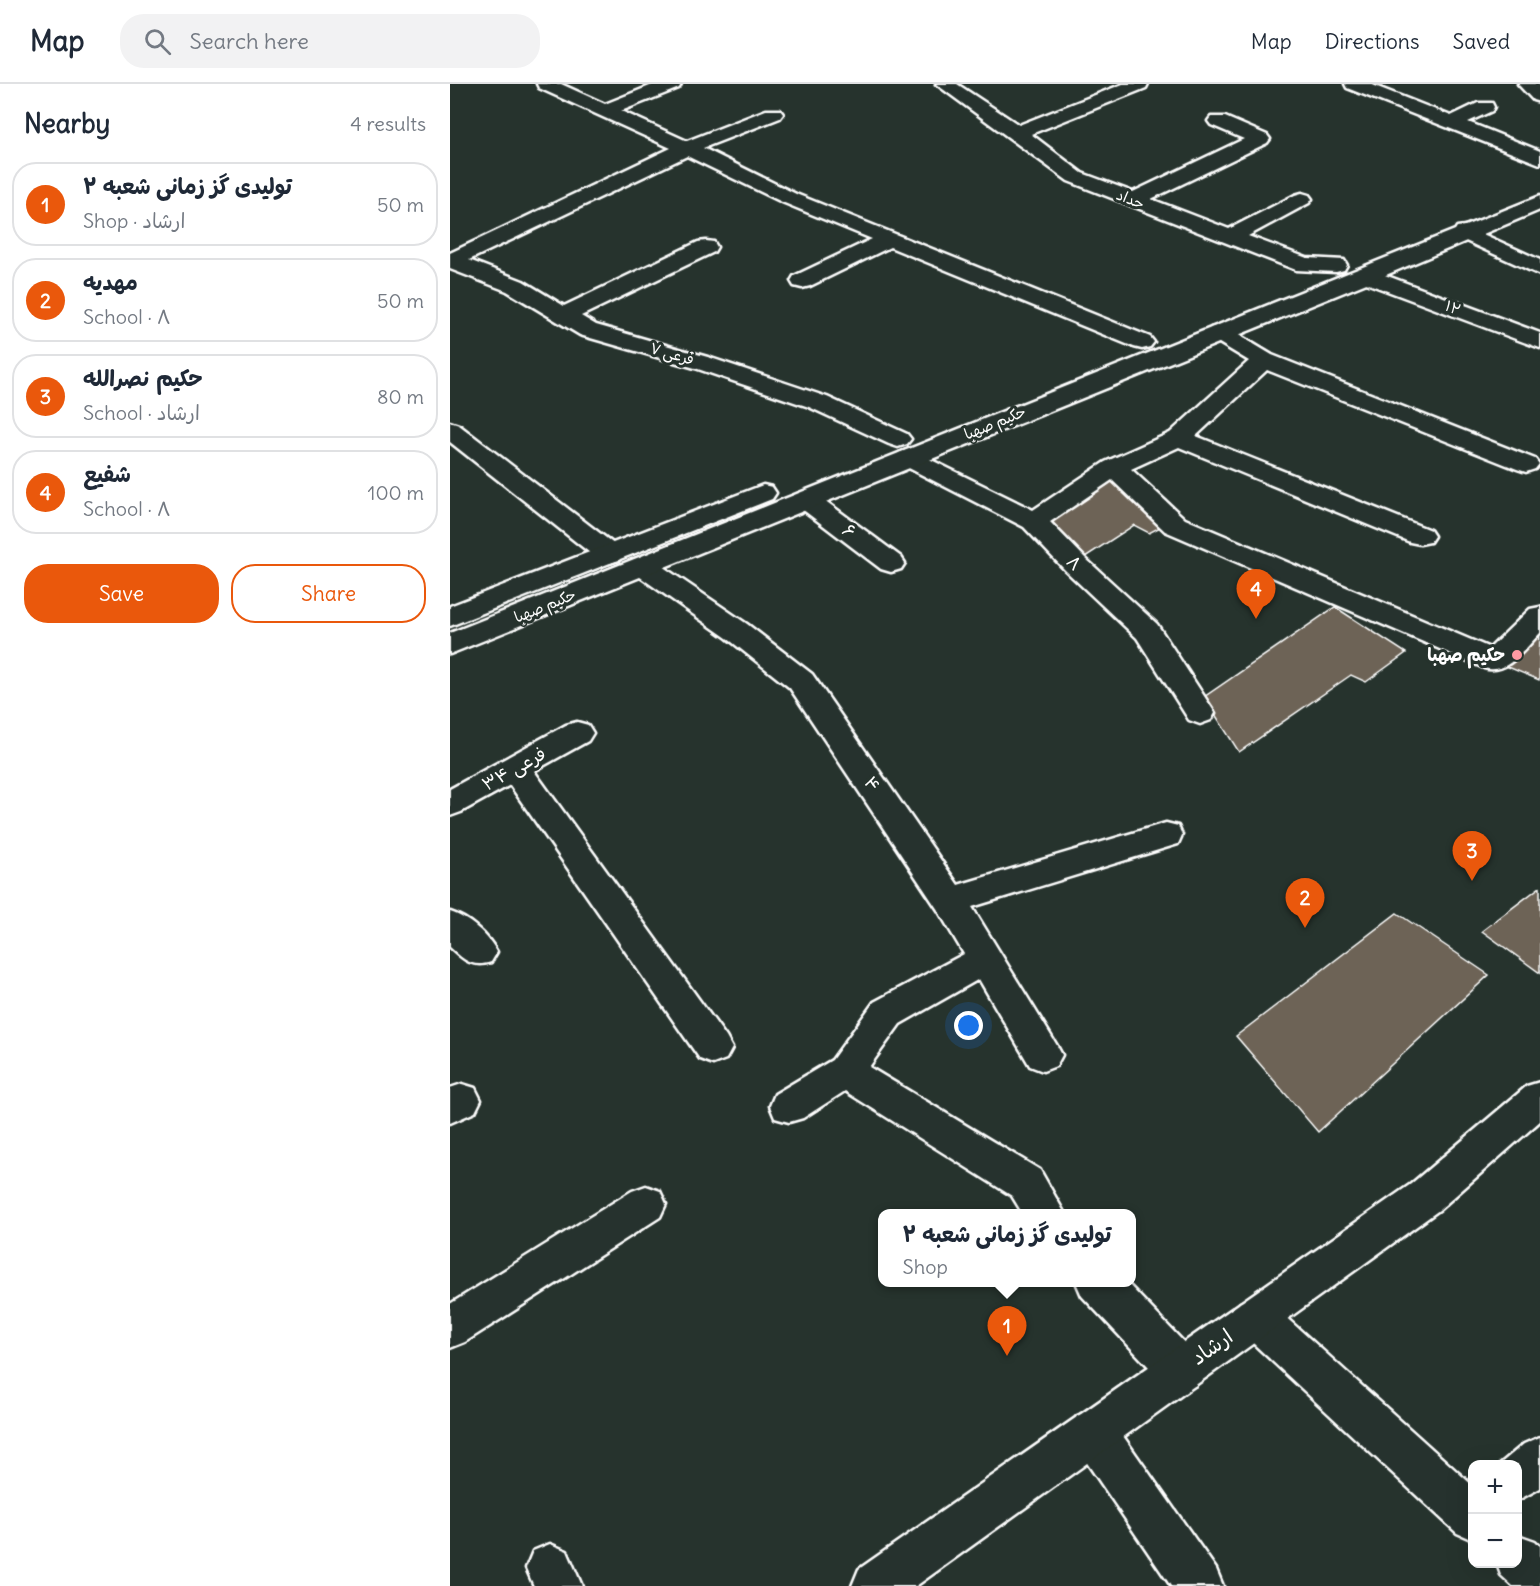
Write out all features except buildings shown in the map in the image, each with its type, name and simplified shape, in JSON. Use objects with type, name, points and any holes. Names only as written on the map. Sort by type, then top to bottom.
[{"type":"street","points":[[546,84],[687,148],[789,198],[1142,342]]},
{"type":"street","points":[[604,111],[672,84]]},
{"type":"street","points":[[1017,133],[1138,84]]},
{"type":"street","points":[[1354,84],[1540,158]]},
{"type":"street","points":[[1381,95],[1408,84]]},
{"type":"street","points":[[1527,84],[1540,96]]},
{"type":"street","name":"حداد","points":[[950,85],[1075,177],[1304,265],[1336,265]]},
{"type":"street","points":[[1451,123],[1485,107]]},
{"type":"street","points":[[450,261],[687,148],[773,114]]},
{"type":"street","points":[[1133,200],[1260,139],[1218,121]]},
{"type":"street","name":"حکیم صهبا","points":[[450,644],[807,500],[903,449],[1142,342],[1540,184]]},
{"type":"street","points":[[1232,236],[1302,199]]},
{"type":"street","name":"حکیم صهبا","points":[[450,617],[609,554],[1219,333],[1366,275],[1540,202]]},
{"type":"street","points":[[1466,232],[1540,268]]},
{"type":"street","points":[[802,281],[890,239]]},
{"type":"street","points":[[564,315],[706,247]]},
{"type":"street","name":"فرعی ۷","points":[[450,261],[515,286],[588,330],[703,363],[818,402],[903,449]]},
{"type":"street","name":"۱۲","points":[[1336,265],[1540,341]]},
{"type":"street","points":[[1219,333],[1264,360],[1526,464]]},
{"type":"street","points":[[1034,521],[1114,467],[1179,438],[1264,360]]},
{"type":"street","points":[[450,430],[609,554]]},
{"type":"street","points":[[1179,438],[1420,536]]},
{"type":"street","name":"۸","points":[[903,449],[1034,521],[1075,564],[1147,631],[1200,713]]},
{"type":"street","points":[[1114,467],[1175,525],[1494,661],[1540,616]]},
{"type":"street","name":"۶","points":[[807,500],[891,563]]},
{"type":"street","name":"۴","points":[[643,566],[737,631],[801,681],[950,901],[1043,1055]]},
{"type":"street","name":"فرعی ۳۴","points":[[450,804],[577,733]]},
{"type":"street","points":[[515,768],[713,1048]]},
{"type":"street","points":[[950,901],[1166,835]]},
{"type":"street","points":[[450,926],[478,952]]},
{"type":"street","points":[[789,1106],[845,1071],[887,1013],[985,959]]},
{"type":"street","points":[[845,1071],[1026,1183],[1042,1209]]},
{"type":"street","name":"ارشاد","points":[[876,1586],[1425,1197],[1540,1098]]},
{"type":"street","points":[[450,1328],[646,1204]]},
{"type":"street","points":[[1102,1287],[1180,1370]]},
{"type":"street","points":[[1255,1317],[1468,1510]]},
{"type":"street","points":[[1093,1432],[1199,1586]]},
{"type":"street","points":[[1522,1474],[1540,1460]]},
{"type":"street","points":[[1522,1562],[1540,1579]]},
{"type":"place","name":"شفیع","points":[[1256,619]]},
{"type":"place","name":"حکیم صهبا","points":[[1517,655]]},
{"type":"place","name":"حکیم نصرالله","points":[[1472,881]]},
{"type":"place","name":"مهدیه","points":[[1305,928]]},
{"type":"place","name":"تولیدی گز زمانی شعبه ۲","points":[[1007,1356]]}]
